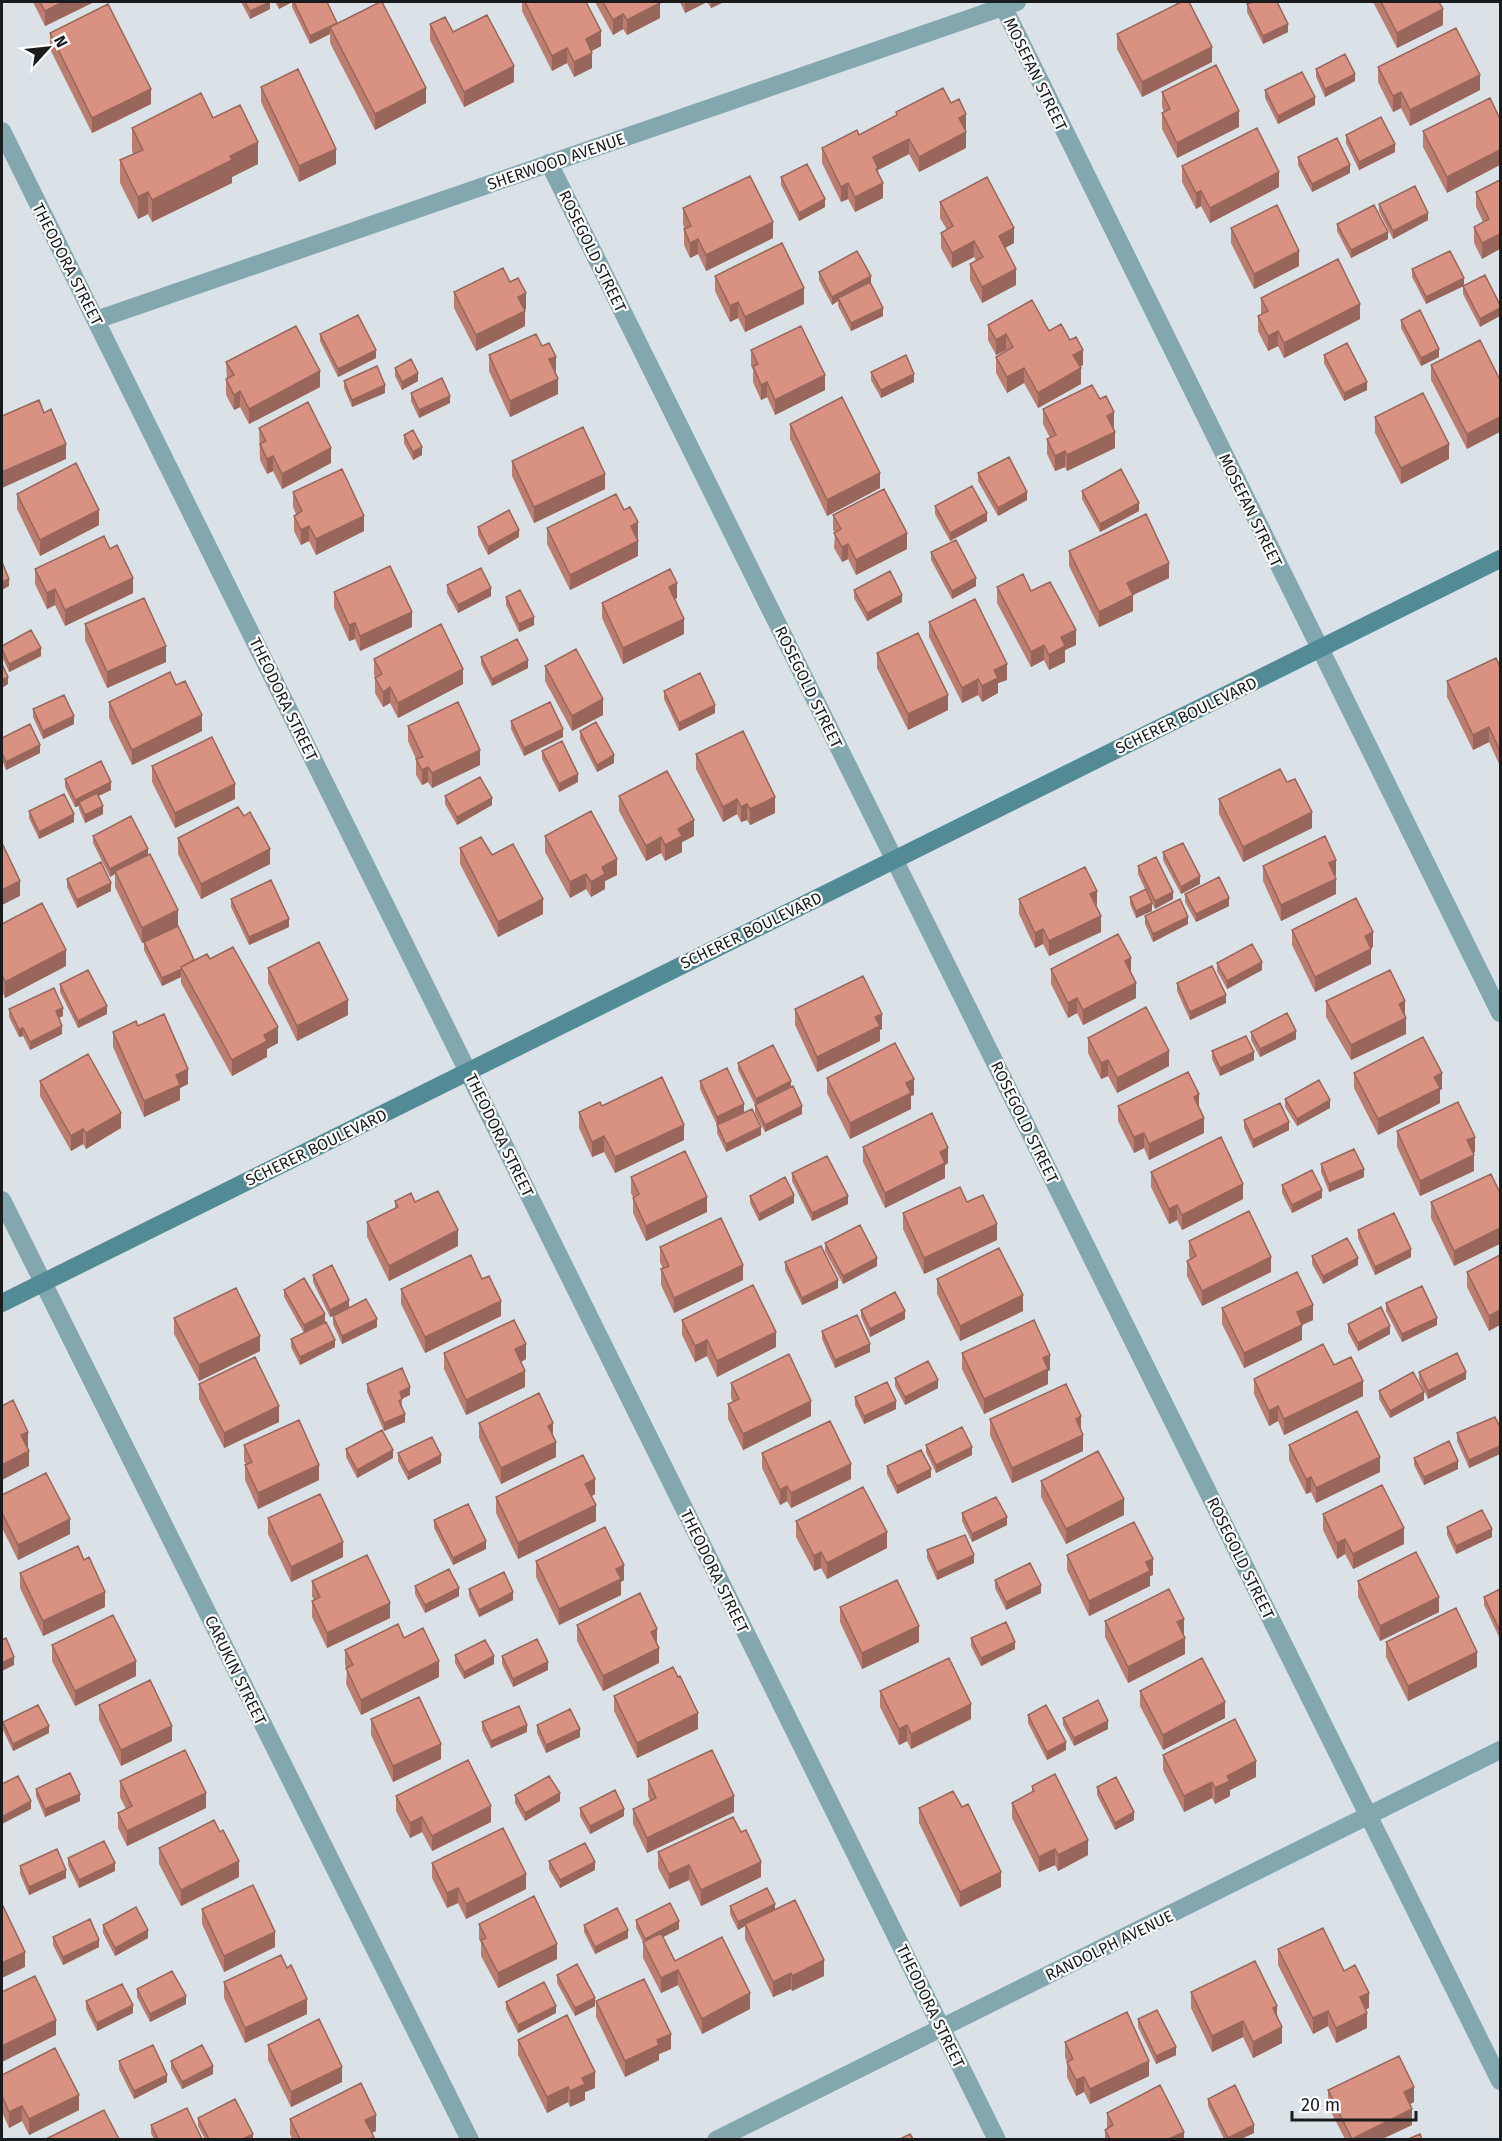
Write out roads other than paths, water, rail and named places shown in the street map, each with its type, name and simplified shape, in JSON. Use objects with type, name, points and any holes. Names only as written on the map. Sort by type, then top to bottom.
[{"type":"street","name":"SHERWOOD AVENUE","points":[[96,321],[1010,4]]},
{"type":"street","name":"MOSEFAN STREET","points":[[1010,4],[1320,648],[1500,1013]]},
{"type":"street","name":"THEODORA STREET","points":[[2,131],[997,2139]]},
{"type":"street","name":"ROSEGOLD STREET","points":[[549,163],[1500,2081]]},
{"type":"street","name":"SCHERER BOULEVARD","points":[[2,1303],[1500,559]]},
{"type":"street","name":"CARUKIN STREET","points":[[2,1200],[470,2139]]},
{"type":"street","name":"RANDOLPH AVENUE","points":[[716,2139],[1500,1750]]}]
